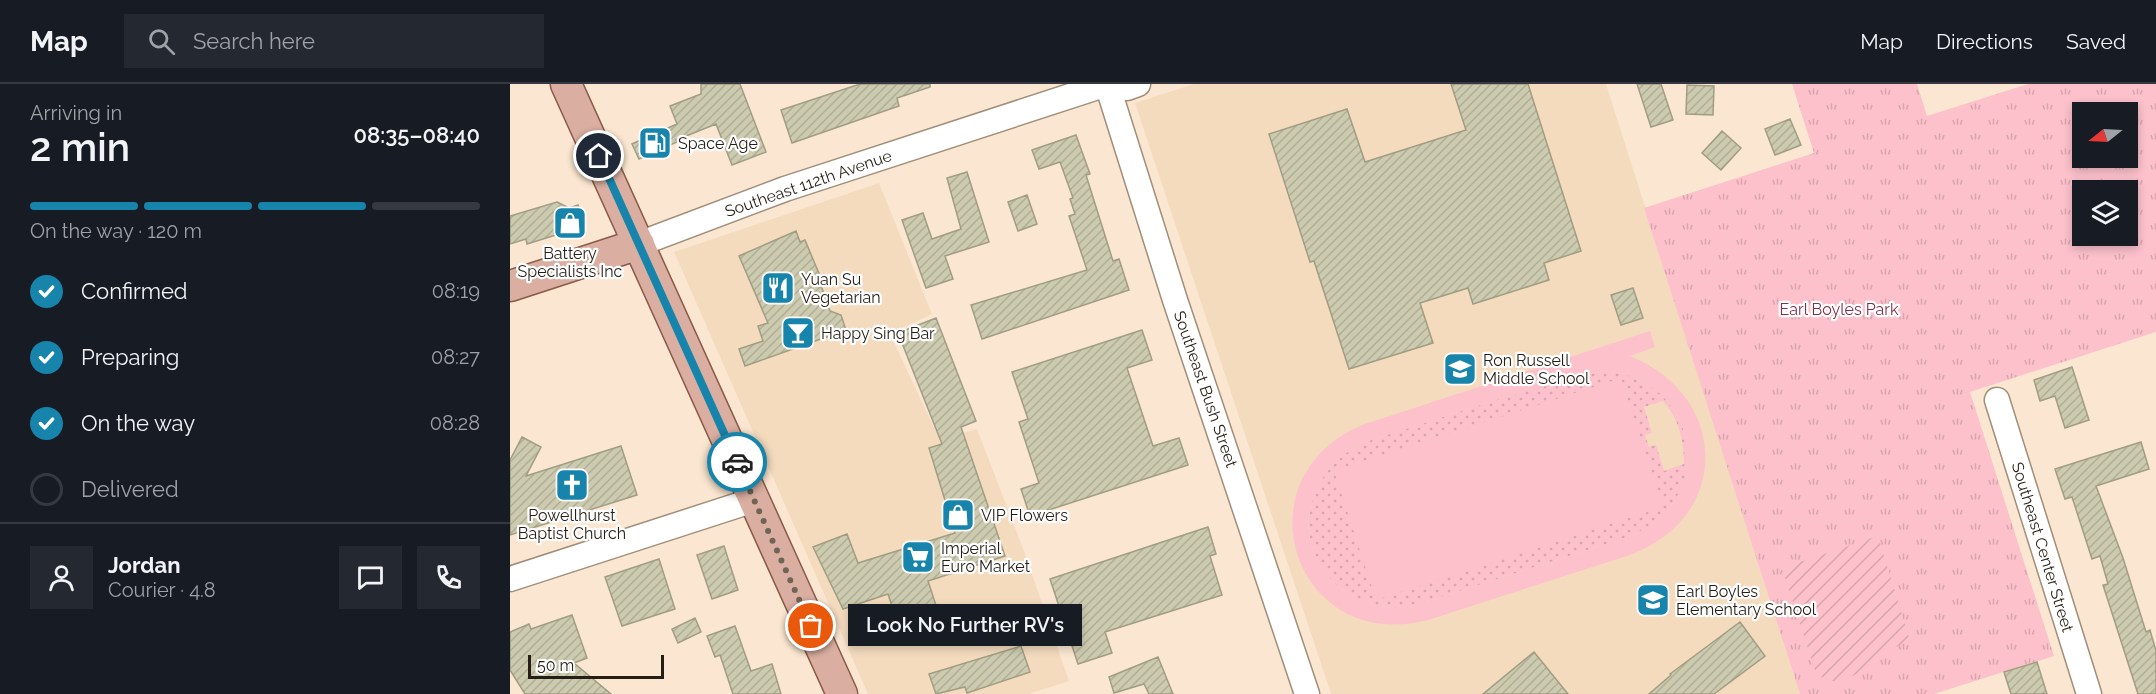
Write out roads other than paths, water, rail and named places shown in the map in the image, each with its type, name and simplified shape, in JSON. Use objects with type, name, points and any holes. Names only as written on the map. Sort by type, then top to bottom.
[{"type":"main road","points":[[566,84],[842,694]]},
{"type":"main road","name":"Southeast 112th Avenue","points":[[510,286],[639,244]]},
{"type":"street","name":"Southeast 112th Avenue","points":[[639,244],[785,189],[1107,84],[1127,88],[1138,84]]},
{"type":"street","name":"Southeast Bush Street","points":[[1107,84],[1175,300],[1307,694]]},
{"type":"street","name":"Southeast Center Street","points":[[1997,400],[2089,694]]},
{"type":"street","points":[[510,579],[754,500]]},
{"type":"place","name":"Space Age","points":[[655,143]]},
{"type":"place","name":"Battery Specialists Inc","points":[[570,223]]},
{"type":"place","name":"Yuan Su Vegetarian","points":[[778,288]]},
{"type":"place","name":"Happy Sing Bar","points":[[798,333]]},
{"type":"place","name":"Ron Russell Middle School","points":[[1460,369]]},
{"type":"place","name":"Powellhurst Baptist Church","points":[[572,485]]},
{"type":"place","name":"VIP Flowers","points":[[958,515]]},
{"type":"place","name":"Imperial Euro Market","points":[[918,557]]},
{"type":"place","name":"Earl Boyles Elementary School","points":[[1653,600]]},
{"type":"place","name":"Look No Further RV's","points":[[811,626]]},
{"type":"park label","name":"Earl Boyles Park","points":[[1839,309]]}]
